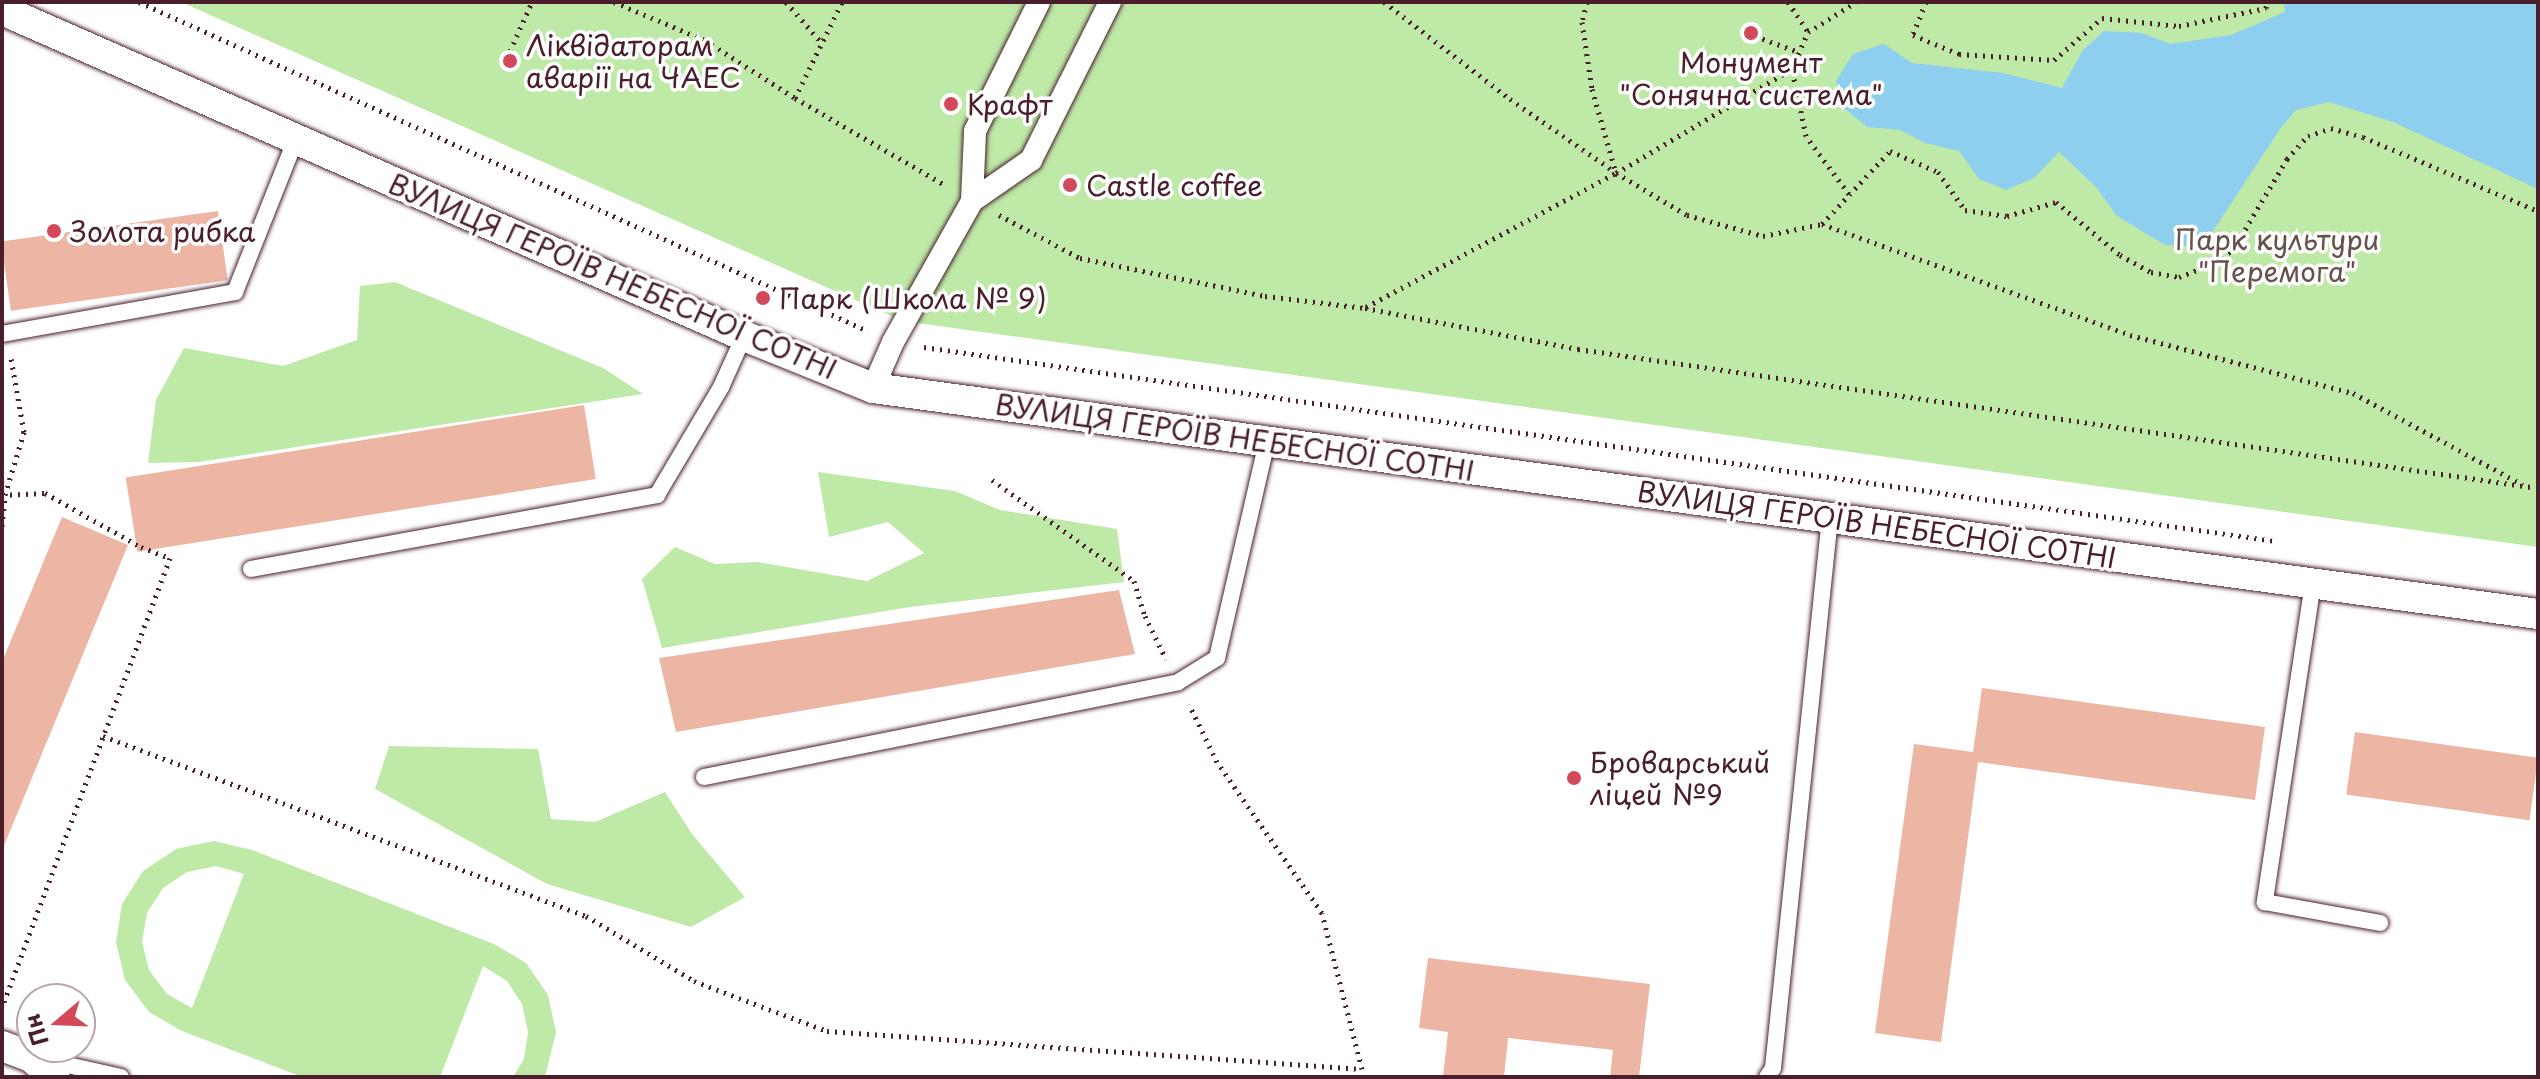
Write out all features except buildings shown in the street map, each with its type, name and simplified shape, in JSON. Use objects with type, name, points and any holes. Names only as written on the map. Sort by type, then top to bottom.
[{"type":"street","points":[[972,201],[975,131],[1039,2]]},
{"type":"street","points":[[873,388],[893,342],[972,201],[1031,160],[1110,2]]},
{"type":"street","name":"ВУЛИЦЯ ГЕРОЇВ НЕБЕСНОЇ СОТНІ","points":[[2,10],[744,336],[873,388],[2538,614]]},
{"type":"street","points":[[38,1063],[55,1077]]},
{"type":"lane","points":[[4,334],[235,292],[296,139]]},
{"type":"lane","points":[[251,569],[657,495],[721,387],[744,336]]},
{"type":"lane","points":[[704,777],[1178,682],[1217,658],[1267,442]]},
{"type":"lane","points":[[1767,1077],[1773,1068],[1830,517]]},
{"type":"lane","points":[[2313,583],[2265,902],[2380,923]]},
{"type":"lane","points":[[58,1063],[121,1077]]},
{"type":"path","points":[[139,2],[893,342],[2285,542]]},
{"type":"path","points":[[510,51],[532,2]]},
{"type":"path","points":[[614,2],[705,40],[795,98],[972,201],[1080,258],[1265,296],[1365,308],[1578,349],[2538,488]]},
{"type":"path","points":[[786,2],[821,42]]},
{"type":"path","points":[[795,98],[842,2]]},
{"type":"path","points":[[1384,2],[1510,99],[1616,173],[1687,215],[1763,236],[1822,224],[2130,335],[2353,393],[2527,487]]},
{"type":"path","points":[[1587,2],[1582,22],[1592,89],[1616,173]]},
{"type":"path","points":[[1788,2],[1808,32]]},
{"type":"path","points":[[1849,194],[1806,136],[1792,69],[1808,32],[1856,2]]},
{"type":"path","points":[[1926,2],[1913,35],[1959,54],[2054,60],[2102,18],[2179,26],[2266,8],[2267,2]]},
{"type":"path","points":[[1755,36],[1799,52]]},
{"type":"path","points":[[1365,308],[1616,173],[1792,69]]},
{"type":"path","points":[[1822,224],[1890,151],[1938,172],[1965,210],[2007,216],[2056,202],[2120,255],[2151,272],[2179,277],[2208,266],[2233,250],[2287,159],[2308,136],[2331,128],[2363,137],[2538,211]]},
{"type":"path","points":[[2,526],[3,495],[24,432],[4,334]]},
{"type":"path","points":[[103,736],[586,916],[694,981],[827,1031],[1362,1069],[1322,913],[1217,762],[1145,616],[1134,581],[992,480]]},
{"type":"path","points":[[2,1007],[170,558],[141,547],[45,493],[3,495]]},
{"type":"green space","name":"Парк культури \"Перемога\"","points":[[181,2],[2538,2],[2538,547],[903,321]]},
{"type":"green space","points":[[395,282],[603,368],[643,394],[199,462],[148,463],[156,400],[184,348],[283,366],[357,340],[360,286]]},
{"type":"green space","points":[[818,472],[955,491],[1000,510],[1117,529],[1124,582],[910,607],[662,648],[642,579],[675,547],[715,564],[757,562],[867,581],[924,553],[888,522],[829,537]]},
{"type":"green space","points":[[389,746],[538,749],[551,819],[595,822],[665,792],[692,834],[745,897],[691,927],[547,884],[375,789]]},
{"type":"green space","points":[[214,841],[252,850],[494,944],[526,963],[548,995],[556,1032],[545,1077],[513,1077],[524,1059],[528,1032],[522,1004],[507,981],[483,966],[440,1077],[302,1077],[182,1031],[149,1012],[125,980],[116,942],[122,904],[143,871],[176,849]],"holes":[[[216,866],[244,874],[192,1008],[167,994],[149,970],[142,942],[147,913],[163,888],[187,872]]]},
{"type":"water","points":[[2284,2],[2538,2],[2538,189],[2393,122],[2329,102],[2296,110],[2282,126],[2213,231],[2193,246],[2165,245],[2117,216],[2096,187],[2059,152],[2034,178],[2006,190],[1979,179],[1959,151],[1925,143],[1900,130],[1867,127],[1843,107],[1836,81],[1853,54],[1884,44],[1912,63],[2003,73],[2062,88],[2083,50],[2104,31],[2142,33],[2170,44],[2231,35],[2285,12]]},
{"type":"place","name":"Монумент \"Сонячна система\"","points":[[1751,33]]},
{"type":"place","name":"Ліквідаторам аварії на ЧАЕС","points":[[510,61]]},
{"type":"place","name":"Крафт","points":[[951,104]]},
{"type":"place","name":"Castle coffee","points":[[1070,185]]},
{"type":"place","name":"Золота рибка","points":[[54,231]]},
{"type":"place","name":"Парк (Школа № 9)","points":[[763,298]]},
{"type":"place","name":"Броварський ліцей №9","points":[[1574,778]]}]
